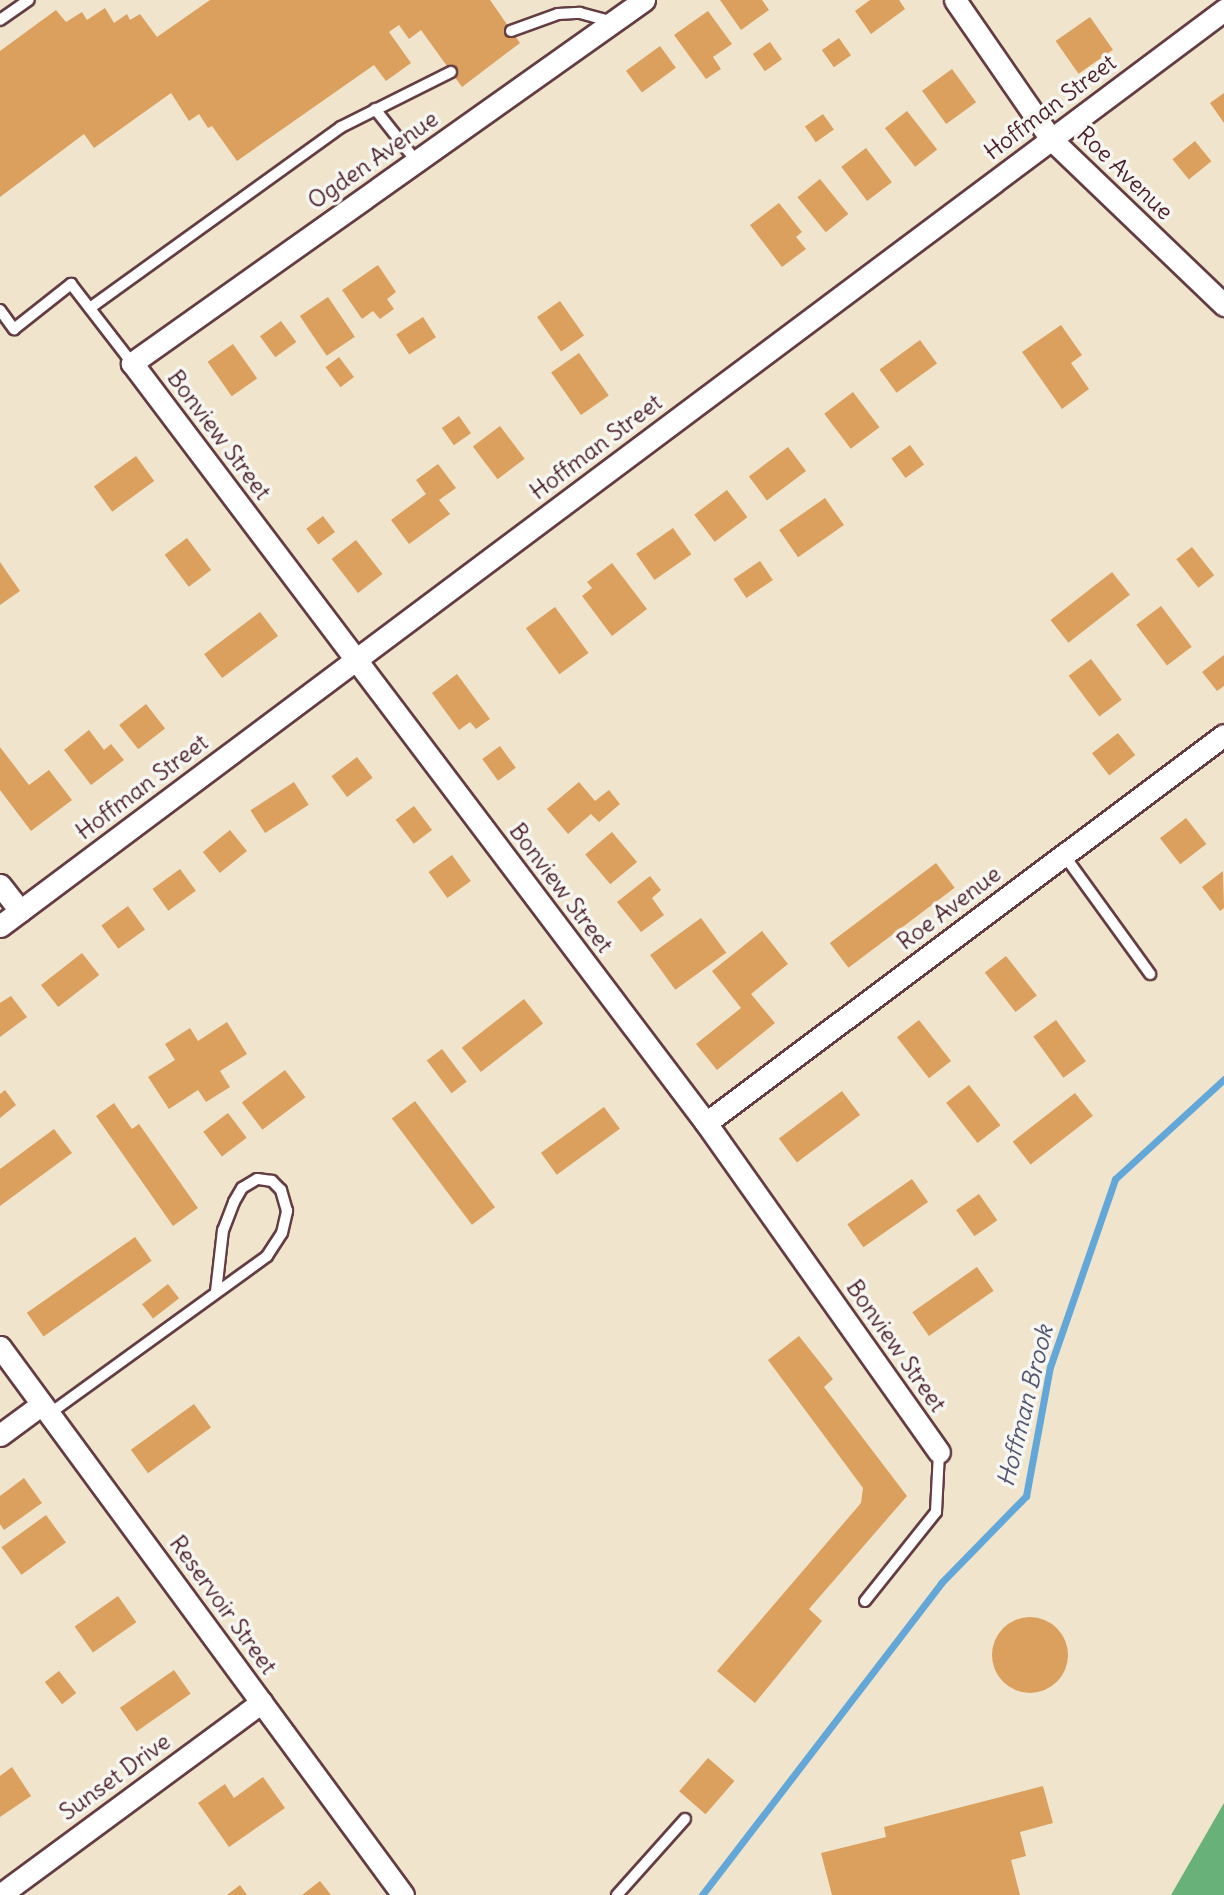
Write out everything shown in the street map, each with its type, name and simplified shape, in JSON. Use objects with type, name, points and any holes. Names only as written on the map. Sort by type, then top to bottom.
[{"type":"street","name":"Ogden Avenue","points":[[132,363],[644,0]]},
{"type":"street","name":"Roe Avenue","points":[[955,0],[1052,139],[1224,305]]},
{"type":"street","name":"Hoffman Street","points":[[0,926],[1224,10]]},
{"type":"street","name":"Bonview Street","points":[[132,363],[706,1123],[939,1452]]},
{"type":"street","name":"Roe Avenue","points":[[706,1123],[1224,735]]},
{"type":"street","points":[[0,885],[20,911]]},
{"type":"street","name":"Reservoir Street","points":[[0,1347],[403,1895]]},
{"type":"street","points":[[0,1435],[45,1409]]},
{"type":"street","name":"Sunset Drive","points":[[0,1895],[262,1702]]},
{"type":"lane","points":[[0,20],[29,0]]},
{"type":"lane","points":[[511,31],[558,14],[580,13],[613,22]]},
{"type":"lane","points":[[90,308],[341,127],[451,72]]},
{"type":"lane","points":[[375,109],[416,161]]},
{"type":"lane","points":[[0,310],[14,328],[71,284],[132,363]]},
{"type":"lane","points":[[1064,855],[1150,974]]},
{"type":"lane","points":[[45,1409],[267,1256],[282,1233],[287,1211],[281,1190],[272,1181],[257,1179],[242,1188],[234,1202],[223,1230],[216,1291]]},
{"type":"lane","points":[[865,1601],[936,1512],[939,1452]]},
{"type":"lane","points":[[617,1895],[685,1819]]},
{"type":"green space","points":[[1224,1803],[1224,1895],[1171,1895]]},
{"type":"building","points":[[210,0],[490,0],[520,43],[462,87],[421,30],[409,39],[399,25],[389,32],[411,63],[386,81],[374,65],[237,161],[212,126],[208,128],[199,114],[189,121],[171,93],[94,148],[84,134],[0,197],[0,51],[56,10],[66,22],[82,12],[87,20],[105,8],[114,23],[127,14],[130,20],[140,14],[157,37]]},
{"type":"building","points":[[720,0],[762,0],[769,10],[741,30]]},
{"type":"building","points":[[870,0],[899,0],[905,9],[871,34],[855,11]]},
{"type":"building","points":[[708,11],[732,44],[713,57],[721,69],[706,79],[674,35]]},
{"type":"building","points":[[1090,17],[1113,50],[1079,74],[1056,41]]},
{"type":"building","points":[[839,38],[851,55],[834,67],[822,50]]},
{"type":"building","points":[[770,42],[782,59],[765,71],[753,54]]},
{"type":"building","points":[[660,46],[676,68],[642,93],[626,71]]},
{"type":"building","points":[[952,69],[976,102],[946,124],[922,91]]},
{"type":"building","points":[[1224,93],[1224,123],[1210,103]]},
{"type":"building","points":[[907,111],[937,150],[915,167],[885,128]]},
{"type":"building","points":[[823,114],[834,130],[816,142],[805,127]]},
{"type":"building","points":[[1195,141],[1211,161],[1189,179],[1172,159]]},
{"type":"building","points":[[866,148],[892,182],[867,201],[841,167]]},
{"type":"building","points":[[820,179],[848,214],[826,232],[797,197]]},
{"type":"building","points":[[779,203],[802,232],[796,237],[806,249],[782,267],[750,225]]},
{"type":"building","points":[[378,265],[396,292],[387,299],[394,309],[380,319],[373,311],[362,319],[342,290]]},
{"type":"building","points":[[328,297],[355,337],[327,356],[300,316]]},
{"type":"building","points":[[560,301],[584,335],[561,351],[537,317]]},
{"type":"building","points":[[423,317],[436,337],[409,355],[396,334]]},
{"type":"building","points":[[281,321],[296,342],[275,357],[260,336]]},
{"type":"building","points":[[1061,325],[1082,355],[1071,363],[1089,389],[1062,409],[1022,352]]},
{"type":"building","points":[[920,340],[937,363],[897,393],[880,369]]},
{"type":"building","points":[[233,344],[257,378],[232,396],[208,362]]},
{"type":"building","points":[[579,353],[609,396],[581,415],[551,373]]},
{"type":"building","points":[[339,357],[354,377],[340,387],[325,367]]},
{"type":"building","points":[[853,392],[879,427],[851,449],[824,414]]},
{"type":"building","points":[[459,416],[471,433],[454,445],[442,428]]},
{"type":"building","points":[[500,426],[525,459],[498,479],[473,446]]},
{"type":"building","points":[[910,445],[924,464],[905,478],[891,459]]},
{"type":"building","points":[[788,447],[806,471],[767,500],[749,476]]},
{"type":"building","points":[[136,456],[154,481],[112,512],[94,487]]},
{"type":"building","points":[[438,464],[456,488],[439,500],[450,514],[409,544],[391,520],[426,494],[416,480]]},
{"type":"building","points":[[727,490],[747,517],[715,542],[694,515]]},
{"type":"building","points":[[825,498],[844,525],[798,557],[779,530]]},
{"type":"building","points":[[323,516],[335,532],[318,545],[306,529]]},
{"type":"building","points":[[673,528],[691,554],[654,580],[636,554]]},
{"type":"building","points":[[187,538],[211,570],[189,587],[165,555]]},
{"type":"building","points":[[356,540],[382,574],[358,593],[332,559]]},
{"type":"building","points":[[1192,547],[1214,575],[1198,588],[1176,559]]},
{"type":"building","points":[[760,561],[773,580],[746,598],[733,579]]},
{"type":"building","points":[[0,562],[20,591],[0,605]]},
{"type":"building","points":[[612,563],[647,609],[612,636],[582,596],[592,588],[587,582]]},
{"type":"building","points":[[1112,572],[1130,595],[1068,643],[1051,620]]},
{"type":"building","points":[[1161,606],[1192,647],[1167,665],[1136,625]]},
{"type":"building","points":[[555,607],[589,653],[559,674],[526,628]]},
{"type":"building","points":[[260,612],[278,636],[222,678],[204,654]]},
{"type":"building","points":[[1224,655],[1224,686],[1217,691],[1202,672]]},
{"type":"building","points":[[1091,659],[1122,700],[1099,717],[1069,676]]},
{"type":"building","points":[[457,674],[490,719],[476,729],[470,722],[459,730],[432,693]]},
{"type":"building","points":[[146,704],[165,728],[138,749],[119,725]]},
{"type":"building","points":[[89,730],[104,750],[111,744],[124,760],[91,785],[64,750]]},
{"type":"building","points":[[1118,733],[1135,755],[1109,775],[1092,753]]},
{"type":"building","points":[[500,746],[516,768],[498,781],[482,759]]},
{"type":"building","points":[[0,747],[29,785],[49,770],[72,800],[31,831],[0,790]]},
{"type":"building","points":[[357,757],[373,778],[347,797],[331,776]]},
{"type":"building","points":[[294,782],[309,805],[265,833],[250,810]]},
{"type":"building","points":[[579,782],[595,801],[609,790],[620,804],[599,822],[591,814],[568,834],[547,809]]},
{"type":"building","points":[[414,806],[432,830],[414,844],[396,820]]},
{"type":"building","points":[[1186,818],[1206,844],[1180,864],[1160,838]]},
{"type":"building","points":[[230,830],[247,851],[220,873],[203,852]]},
{"type":"building","points":[[612,832],[637,862],[610,884],[585,854]]},
{"type":"building","points":[[452,855],[471,881],[447,898],[429,872]]},
{"type":"building","points":[[936,863],[955,888],[848,968],[830,943]]},
{"type":"building","points":[[180,869],[196,891],[168,911],[152,889]]},
{"type":"building","points":[[1223,871],[1224,908],[1220,911],[1202,887]]},
{"type":"building","points":[[650,876],[661,890],[652,898],[664,915],[641,932],[617,902]]},
{"type":"building","points":[[128,906],[145,929],[118,949],[101,925]]},
{"type":"building","points":[[701,918],[726,953],[675,990],[650,955]]},
{"type":"building","points":[[762,931],[788,964],[751,994],[775,1023],[717,1070],[696,1044],[741,1008],[712,971]]},
{"type":"building","points":[[82,953],[99,975],[58,1007],[41,985]]},
{"type":"building","points":[[1006,956],[1037,995],[1016,1012],[985,973]]},
{"type":"building","points":[[11,996],[27,1017],[0,1037],[0,1003]]},
{"type":"building","points":[[524,999],[543,1023],[481,1072],[462,1048]]},
{"type":"building","points":[[919,1020],[951,1061],[929,1078],[897,1037]]},
{"type":"building","points":[[1056,1020],[1086,1061],[1063,1078],[1033,1036]]},
{"type":"building","points":[[227,1022],[247,1054],[220,1071],[230,1087],[206,1102],[198,1090],[169,1109],[148,1077],[175,1060],[165,1044],[190,1028],[198,1041]]},
{"type":"building","points":[[442,1049],[467,1082],[452,1093],[427,1060]]},
{"type":"building","points":[[285,1070],[305,1097],[262,1130],[242,1102]]},
{"type":"building","points":[[969,1085],[1000,1125],[978,1143],[946,1103]]},
{"type":"building","points":[[5,1090],[16,1105],[0,1118],[0,1094]]},
{"type":"building","points":[[842,1091],[860,1115],[797,1163],[779,1139]]},
{"type":"building","points":[[1075,1093],[1093,1116],[1031,1164],[1013,1142]]},
{"type":"building","points":[[415,1101],[495,1207],[472,1225],[392,1118]]},
{"type":"building","points":[[114,1103],[132,1129],[139,1124],[198,1208],[173,1226],[96,1116]]},
{"type":"building","points":[[604,1107],[620,1129],[557,1175],[541,1153]]},
{"type":"building","points":[[228,1113],[247,1138],[222,1156],[203,1132]]},
{"type":"building","points":[[54,1129],[72,1153],[0,1206],[0,1169]]},
{"type":"building","points":[[912,1179],[928,1202],[863,1247],[847,1224]]},
{"type":"building","points":[[979,1194],[997,1220],[974,1236],[956,1210]]},
{"type":"building","points":[[135,1237],[152,1261],[44,1336],[27,1313]]},
{"type":"building","points":[[977,1267],[994,1291],[929,1336],[912,1312]]},
{"type":"building","points":[[168,1284],[179,1298],[153,1319],[142,1304]]},
{"type":"building","points":[[799,1336],[833,1379],[824,1387],[907,1496],[809,1609],[822,1621],[755,1703],[717,1671],[861,1503],[863,1488],[768,1360]]},
{"type":"building","points":[[194,1404],[211,1427],[148,1473],[131,1450]]},
{"type":"building","points":[[24,1478],[42,1503],[4,1530],[0,1524],[0,1496]]},
{"type":"building","points":[[46,1515],[66,1543],[21,1575],[2,1547]]},
{"type":"building","points":[[118,1596],[136,1622],[93,1653],[75,1626]]},
{"type":"building","points":[[1030,1617],[1045,1620],[1057,1628],[1065,1640],[1068,1655],[1065,1670],[1057,1682],[1045,1690],[1030,1693],[1015,1690],[1003,1682],[995,1670],[992,1655],[995,1640],[1003,1628],[1015,1620]]},
{"type":"building","points":[[174,1670],[191,1694],[137,1732],[120,1708]]},
{"type":"building","points":[[59,1671],[76,1693],[62,1704],[45,1682]]},
{"type":"building","points":[[708,1758],[734,1781],[706,1814],[679,1791]]},
{"type":"building","points":[[12,1767],[31,1796],[0,1817],[0,1776]]},
{"type":"building","points":[[263,1777],[285,1808],[229,1847],[198,1803],[225,1784],[234,1798]]},
{"type":"building","points":[[1043,1786],[1053,1823],[1020,1832],[1026,1856],[1011,1860],[1020,1895],[832,1895],[821,1853],[886,1837],[884,1827]]},
{"type":"building","points":[[320,1881],[331,1895],[302,1895]]},
{"type":"building","points":[[240,1885],[247,1895],[227,1895]]},
{"type":"waterway","name":"Hoffman Brook","points":[[702,1895],[941,1583],[1026,1496],[1050,1367],[1115,1179],[1224,1079]]}]
